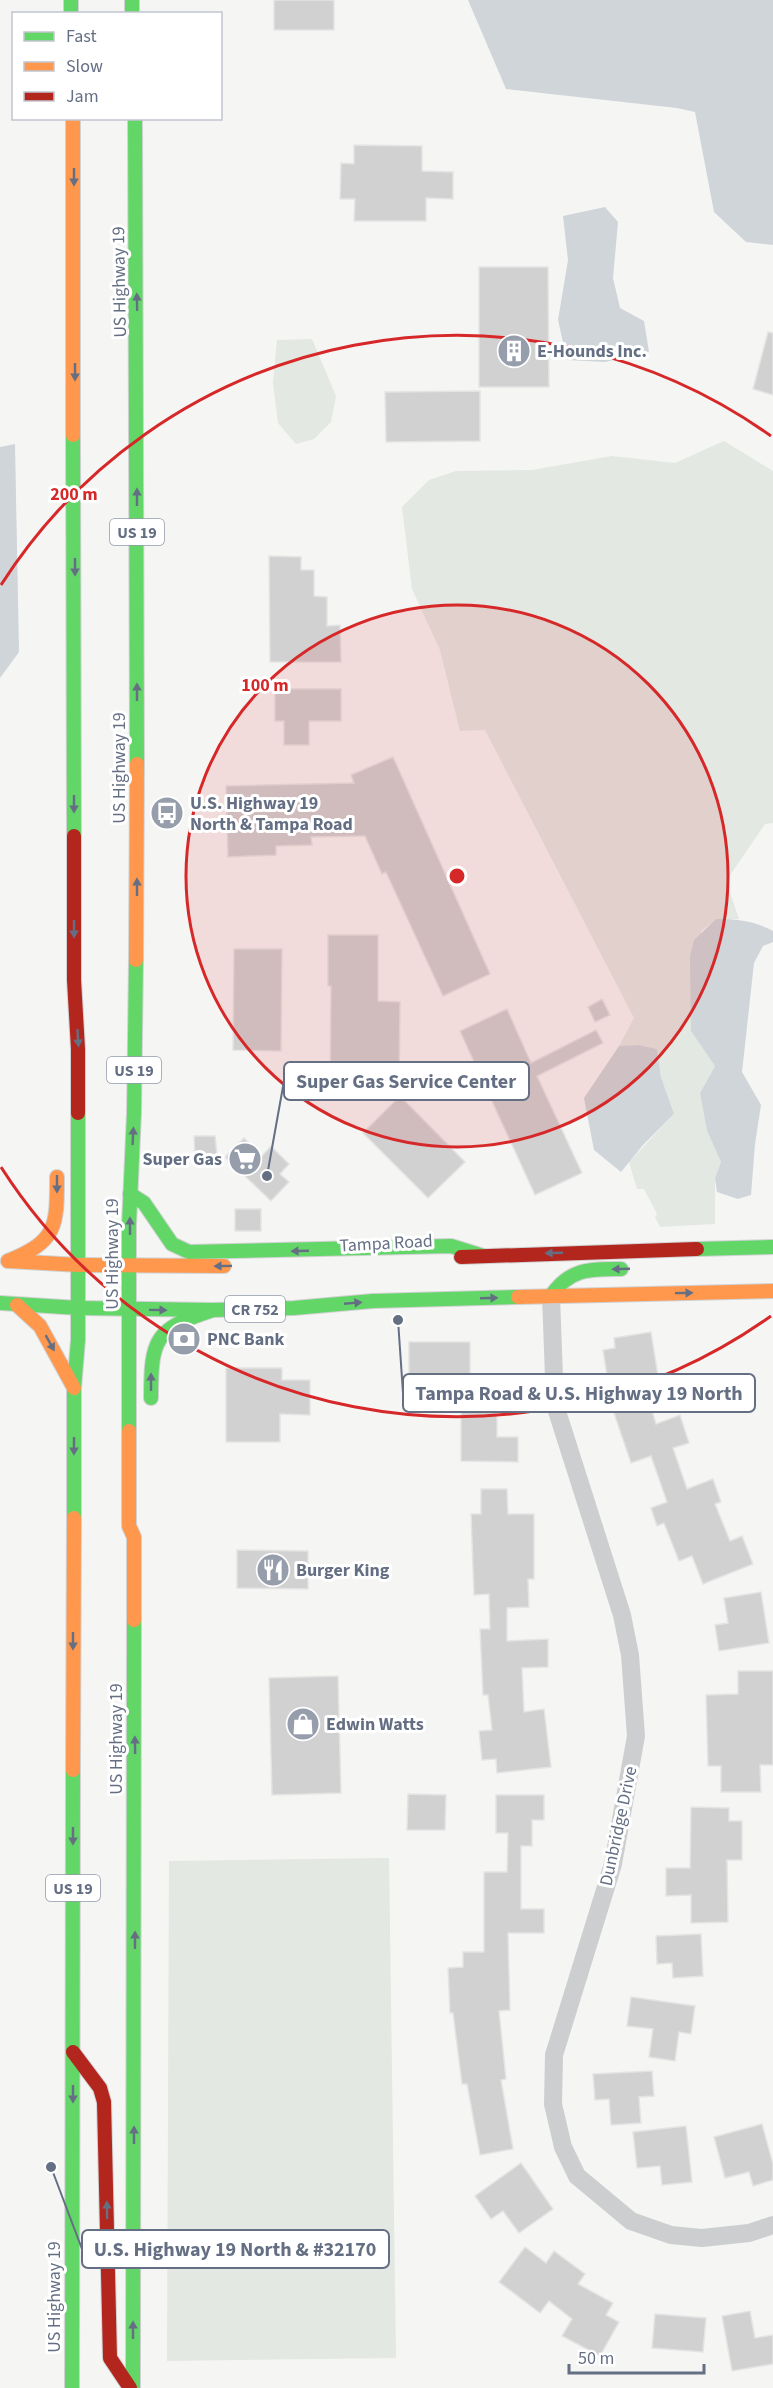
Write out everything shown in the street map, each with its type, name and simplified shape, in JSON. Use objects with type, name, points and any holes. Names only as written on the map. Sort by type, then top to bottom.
[{"type":"main road","name":"US Highway 19","points":[[72,2388],[74,1388],[79,1308],[78,1049],[74,980],[74,120]]},
{"type":"main road","name":"US Highway 19","points":[[132,2388],[138,1534],[129,1526],[129,1267],[137,885],[135,120]]},
{"type":"main road","points":[[63,1027],[74,980]]},
{"type":"main road","points":[[4,1261],[31,1252],[46,1241],[56,1225],[58,1168]]},
{"type":"main road","points":[[130,1194],[144,1203],[172,1244],[189,1252],[451,1246],[483,1256]]},
{"type":"main road","points":[[684,1264],[740,1247]]},
{"type":"main road","name":"Tampa Road","points":[[411,1261],[483,1256],[773,1247]]},
{"type":"main road","points":[[4,1261],[129,1267],[244,1266]]},
{"type":"main road","points":[[551,1296],[560,1281],[570,1275],[590,1269],[637,1268]]},
{"type":"main road","name":"CR 752","points":[[0,1303],[130,1310],[213,1310],[294,1308],[373,1301],[773,1291]]},
{"type":"main road","points":[[17,1305],[40,1326],[74,1388]]},
{"type":"main road","points":[[151,1416],[153,1349],[162,1332],[182,1320],[213,1310]]},
{"type":"main road","points":[[73,2052],[100,2088],[104,2102],[110,2358],[132,2388]]},
{"type":"street","name":"Dunbridge Drive","points":[[551,1296],[555,1405],[622,1615],[630,1655],[636,1736],[613,1864],[554,2055],[553,2104],[563,2147],[577,2176],[631,2221],[671,2235],[702,2238],[748,2233],[773,2225]]},
{"type":"shaded area","points":[[468,0],[773,0],[773,245],[746,242],[714,212],[695,112],[506,89]]},
{"type":"shaded area","points":[[605,207],[618,222],[613,278],[620,308],[644,321],[649,352],[605,362],[567,360],[558,320],[568,260],[563,216]]},
{"type":"shaded area","points":[[312,339],[336,396],[331,422],[314,439],[296,444],[278,423],[273,383],[277,340]]},
{"type":"shaded area","points":[[724,441],[773,471],[773,823],[765,824],[726,881],[739,919],[716,919],[701,931],[706,1051],[715,1066],[700,1093],[707,1131],[721,1162],[715,1178],[715,1224],[660,1227],[655,1217],[657,1214],[644,1189],[637,1189],[629,1162],[674,1114],[661,1077],[657,1049],[639,1045],[619,1046],[634,1018],[485,730],[460,731],[440,650],[412,589],[402,507],[429,480],[456,471],[532,470],[612,456],[675,463]]},
{"type":"shaded area","points":[[15,444],[19,652],[0,678],[0,447]]},
{"type":"shaded area","points":[[716,919],[746,921],[773,931],[773,942],[763,946],[754,963],[742,1072],[761,1105],[751,1195],[738,1199],[717,1192],[715,1178],[721,1162],[707,1131],[700,1093],[715,1066],[691,1031],[690,956],[694,940]]},
{"type":"shaded area","points":[[639,1045],[657,1049],[661,1077],[674,1114],[643,1145],[621,1172],[594,1150],[584,1098],[619,1046]]},
{"type":"shaded area","points":[[389,1858],[396,2358],[167,2361],[169,1861]]},
{"type":"building","points":[[274,0],[334,0],[334,30],[274,30]]},
{"type":"building","points":[[354,145],[422,146],[422,171],[453,172],[453,199],[426,198],[426,221],[354,221],[355,199],[340,199],[341,163],[354,164]]},
{"type":"building","points":[[479,267],[548,267],[549,387],[479,387]]},
{"type":"building","points":[[768,332],[773,333],[773,395],[753,389]]},
{"type":"building","points":[[480,391],[480,441],[386,442],[385,392]]},
{"type":"building","points":[[269,556],[301,557],[301,570],[314,570],[314,596],[327,597],[327,626],[340,625],[341,662],[270,662]]},
{"type":"building","points":[[275,689],[341,689],[341,721],[309,721],[309,745],[284,745],[284,721],[275,721]]},
{"type":"building","points":[[393,757],[490,974],[443,996],[386,872],[382,874],[365,836],[311,837],[312,845],[276,846],[276,855],[228,857],[226,786],[354,783],[351,775]]},
{"type":"building","points":[[328,935],[378,935],[378,1001],[400,1002],[399,1093],[330,1092],[331,986],[328,986]]},
{"type":"building","points":[[234,949],[282,949],[281,1051],[233,1050]]},
{"type":"building","points":[[602,999],[610,1015],[595,1022],[588,1007]]},
{"type":"building","points":[[507,1009],[531,1063],[596,1030],[603,1043],[537,1076],[582,1173],[535,1195],[460,1031]]},
{"type":"building","points":[[400,1096],[465,1162],[428,1198],[363,1133]]},
{"type":"building","name":"Super Gas","points":[[194,1136],[215,1136],[218,1163],[195,1163]]},
{"type":"building","points":[[244,1138],[262,1156],[271,1146],[289,1164],[280,1174],[289,1182],[271,1201],[225,1157]]},
{"type":"building","name":"Super Gas","points":[[235,1209],[261,1209],[261,1231],[235,1231]]},
{"type":"building","points":[[651,1332],[659,1382],[644,1384],[656,1424],[680,1415],[689,1443],[673,1448],[687,1489],[713,1479],[721,1502],[715,1504],[730,1541],[742,1536],[753,1564],[703,1584],[692,1556],[679,1561],[664,1523],[657,1526],[651,1508],[667,1502],[651,1456],[631,1463],[612,1407],[603,1350],[615,1348],[614,1338]]},
{"type":"building","points":[[409,1342],[470,1342],[470,1385],[409,1385]]},
{"type":"building","points":[[226,1368],[282,1368],[282,1380],[310,1380],[310,1415],[280,1414],[280,1442],[226,1442]]},
{"type":"building","points":[[461,1403],[497,1403],[497,1437],[518,1437],[518,1462],[461,1461]]},
{"type":"building","points":[[481,1489],[507,1489],[508,1514],[534,1514],[534,1579],[528,1579],[529,1607],[507,1608],[507,1641],[548,1639],[548,1667],[522,1668],[524,1712],[544,1709],[551,1767],[497,1773],[496,1759],[482,1760],[479,1731],[492,1730],[488,1695],[483,1695],[480,1629],[490,1629],[489,1594],[474,1595],[471,1514],[481,1514]]},
{"type":"building","name":"Burger King","points":[[237,1550],[308,1551],[308,1589],[237,1588]]},
{"type":"building","points":[[761,1592],[769,1643],[719,1651],[715,1625],[728,1623],[724,1598]]},
{"type":"building","points":[[738,1671],[773,1671],[773,1765],[760,1765],[761,1792],[721,1792],[721,1766],[708,1766],[706,1695],[738,1694]]},
{"type":"building","points":[[338,1676],[341,1793],[272,1795],[269,1678]]},
{"type":"building","points":[[408,1794],[446,1795],[445,1830],[407,1830]]},
{"type":"building","points":[[496,1795],[544,1795],[544,1820],[532,1820],[532,1846],[521,1846],[521,1909],[544,1909],[544,1933],[508,1933],[510,2010],[499,2011],[506,2079],[501,2080],[513,2149],[480,2155],[467,2084],[462,2084],[453,2013],[450,2013],[448,1968],[463,1967],[463,1952],[484,1952],[484,1872],[507,1872],[508,1833],[496,1833]]},
{"type":"building","points":[[691,1807],[729,1808],[729,1821],[742,1821],[742,1860],[727,1860],[728,1922],[691,1923],[691,1895],[666,1896],[666,1868],[690,1868]]},
{"type":"building","points":[[701,1934],[703,1976],[673,1978],[672,1963],[657,1964],[656,1936]]},
{"type":"building","points":[[631,1997],[695,2006],[691,2034],[679,2032],[675,2061],[649,2057],[653,2029],[627,2026]]},
{"type":"building","points":[[652,2071],[654,2096],[639,2097],[641,2123],[611,2125],[609,2099],[595,2100],[593,2074]]},
{"type":"building","points":[[762,2124],[773,2164],[773,2180],[753,2186],[749,2172],[725,2178],[714,2137]]},
{"type":"building","points":[[686,2126],[692,2182],[662,2185],[660,2166],[637,2168],[633,2132]]},
{"type":"building","points":[[521,2163],[553,2209],[519,2233],[503,2211],[491,2219],[475,2196]]},
{"type":"building","points":[[525,2247],[546,2263],[554,2251],[585,2274],[578,2284],[613,2303],[606,2315],[619,2322],[600,2356],[562,2336],[572,2319],[549,2301],[540,2313],[499,2282]]},
{"type":"building","points":[[750,2311],[755,2338],[773,2335],[773,2364],[732,2371],[722,2316]]},
{"type":"building","points":[[655,2314],[706,2318],[703,2352],[652,2348]]},
{"type":"traffic: fast","points":[[71,0],[71,12]]},
{"type":"traffic: fast","points":[[132,0],[132,12]]},
{"type":"traffic: fast","points":[[135,120],[137,764]]},
{"type":"traffic: fast","points":[[73,435],[74,836]]},
{"type":"traffic: fast","points":[[129,1431],[129,1225],[134,1113],[136,960]]},
{"type":"traffic: fast","points":[[74,1518],[74,1388],[78,1340],[78,1113]]},
{"type":"traffic: fast","points":[[130,1194],[144,1203],[172,1244],[189,1252],[451,1246],[483,1256]]},
{"type":"traffic: fast","points":[[697,1249],[773,1247]]},
{"type":"traffic: fast","points":[[551,1296],[573,1275],[590,1270],[621,1269]]},
{"type":"traffic: fast","points":[[79,1308],[213,1310],[294,1308],[373,1301],[518,1297]]},
{"type":"traffic: fast","points":[[0,1303],[79,1308]]},
{"type":"traffic: fast","points":[[151,1398],[153,1362],[155,1349],[160,1339],[179,1323],[213,1310]]},
{"type":"traffic: fast","points":[[133,2388],[134,1620]]},
{"type":"traffic: fast","points":[[72,2388],[73,1770]]},
{"type":"traffic: slow","points":[[73,120],[73,435]]},
{"type":"traffic: slow","points":[[136,960],[137,764]]},
{"type":"traffic: slow","points":[[8,1261],[36,1246],[51,1230],[56,1208],[57,1177]]},
{"type":"traffic: slow","points":[[8,1261],[79,1265]]},
{"type":"traffic: slow","points":[[79,1265],[224,1266]]},
{"type":"traffic: slow","points":[[518,1297],[773,1291]]},
{"type":"traffic: slow","points":[[17,1305],[40,1326],[74,1388]]},
{"type":"traffic: slow","points":[[129,1431],[129,1526],[134,1537],[134,1620]]},
{"type":"traffic: slow","points":[[73,1770],[74,1518]]},
{"type":"traffic: jam","points":[[74,836],[74,980],[78,1049],[78,1113]]},
{"type":"traffic: jam","points":[[461,1257],[697,1249]]},
{"type":"traffic: jam","points":[[73,2052],[100,2088],[104,2102],[110,2358],[130,2388]]},
{"type":"place","name":"E-Hounds Inc.","points":[[514,351]]},
{"type":"place","name":"U.S. Highway 19 North & Tampa Road","points":[[167,813]]},
{"type":"place","name":"Super Gas","points":[[245,1159]]},
{"type":"place","name":"Super Gas Service Center","points":[[267,1176]]},
{"type":"place","name":"Tampa Road & U.S. Highway 19 North","points":[[398,1320]]},
{"type":"place","name":"PNC Bank","points":[[184,1339]]},
{"type":"place","name":"Burger King","points":[[273,1570]]},
{"type":"place","name":"Edwin Watts","points":[[303,1724]]},
{"type":"place","name":"U.S. Highway 19 North & #32170","points":[[51,2167]]}]
